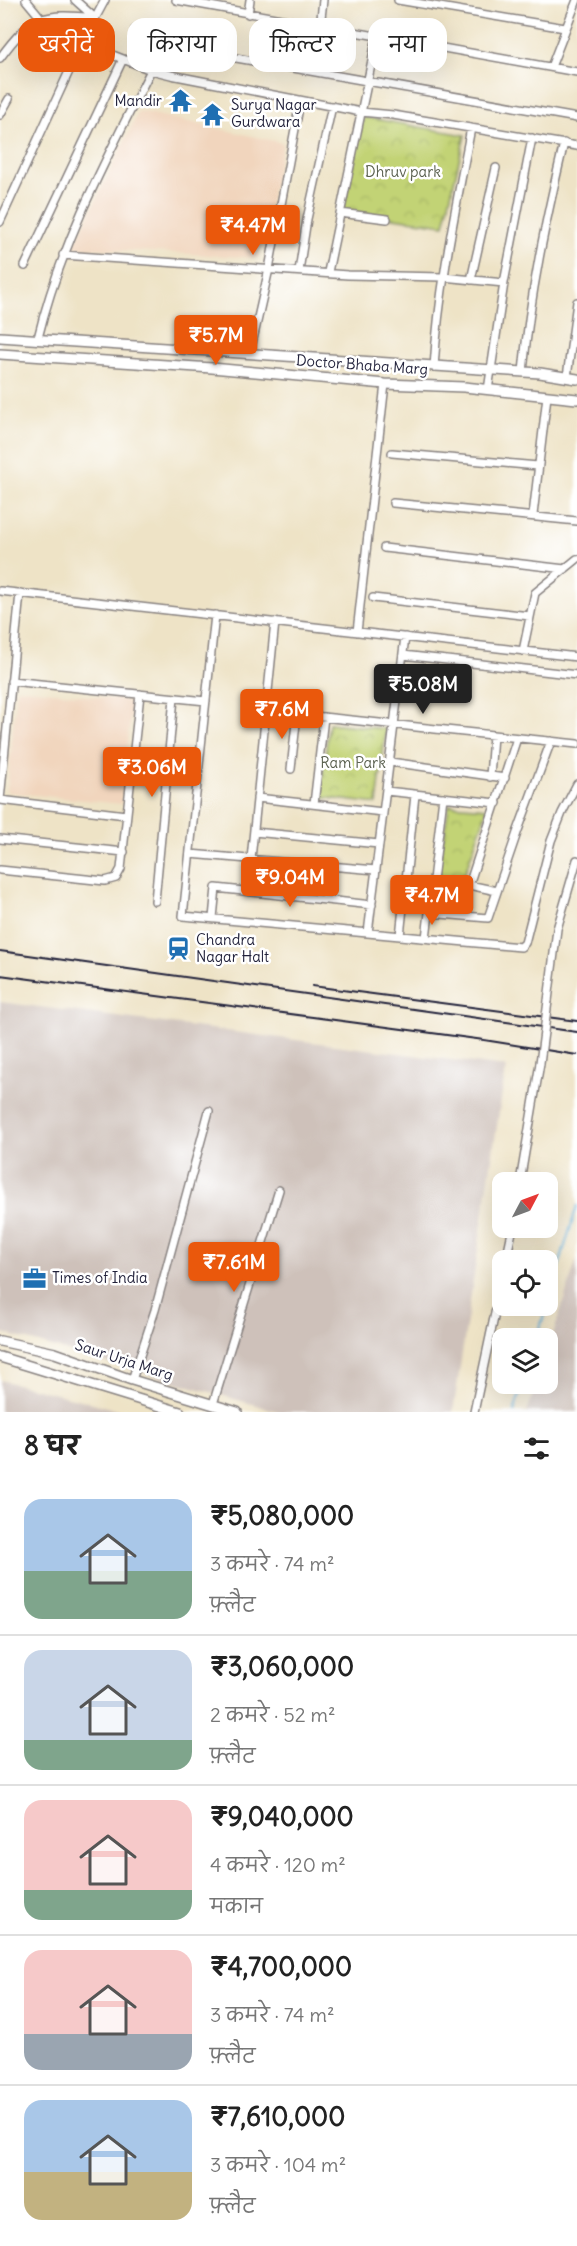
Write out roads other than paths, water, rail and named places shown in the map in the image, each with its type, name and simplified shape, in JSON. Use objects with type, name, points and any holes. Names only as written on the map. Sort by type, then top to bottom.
[{"type":"street","points":[[26,0],[41,18],[64,15],[94,18]]},
{"type":"street","points":[[75,0],[94,18]]},
{"type":"street","points":[[94,18],[105,0]]},
{"type":"street","points":[[176,0],[270,18]]},
{"type":"street","points":[[248,14],[250,0]]},
{"type":"street","points":[[321,18],[323,0]]},
{"type":"street","points":[[398,0],[565,28]]},
{"type":"street","points":[[551,67],[577,1],[568,0]]},
{"type":"street","points":[[1,53],[18,36]]},
{"type":"street","points":[[447,48],[577,72]]},
{"type":"street","points":[[115,56],[127,61]]},
{"type":"street","points":[[237,58],[577,118]]},
{"type":"street","points":[[25,266],[123,59]]},
{"type":"street","points":[[0,222],[69,72]]},
{"type":"street","points":[[38,338],[46,304],[63,255],[107,156],[150,72]]},
{"type":"street","points":[[160,72],[300,102],[577,146]]},
{"type":"street","points":[[328,272],[368,72]]},
{"type":"street","points":[[0,115],[9,99]]},
{"type":"street","points":[[250,353],[269,269],[300,102]]},
{"type":"street","points":[[299,271],[332,106]]},
{"type":"street","points":[[434,367],[437,318],[443,277],[471,128]]},
{"type":"street","points":[[488,390],[504,284],[532,138]]},
{"type":"street","points":[[523,372],[536,268],[564,143]]},
{"type":"street","points":[[471,280],[496,168]]},
{"type":"street","points":[[340,213],[387,219]]},
{"type":"street","points":[[63,255],[348,275],[443,277],[504,284]]},
{"type":"street","points":[[572,378],[577,302]]},
{"type":"street","name":"Doctor Bhaba Marg","points":[[0,337],[523,372],[572,378]]},
{"type":"street","name":"Doctor Bhaba Marg","points":[[0,354],[212,368],[384,384],[464,387],[577,399]]},
{"type":"street","points":[[357,632],[384,384]]},
{"type":"street","points":[[533,515],[547,396]]},
{"type":"street","points":[[392,453],[538,466]]},
{"type":"street","points":[[393,503],[577,521]]},
{"type":"street","points":[[384,548],[565,569]]},
{"type":"street","points":[[523,651],[533,598],[537,590],[577,559]]},
{"type":"street","points":[[0,591],[577,657]]},
{"type":"street","points":[[20,593],[0,800],[126,815]]},
{"type":"street","points":[[374,598],[530,616]]},
{"type":"street","points":[[215,615],[183,916],[517,948],[523,945],[556,827],[577,784]]},
{"type":"street","points":[[251,859],[275,622]]},
{"type":"street","points":[[368,933],[405,637]]},
{"type":"street","points":[[403,655],[577,675]]},
{"type":"street","points":[[11,681],[206,701]]},
{"type":"street","points":[[0,870],[111,880],[119,874],[124,852],[140,694]]},
{"type":"street","points":[[155,901],[174,698]]},
{"type":"street","points":[[266,711],[577,744]]},
{"type":"street","points":[[291,770],[297,714]]},
{"type":"street","points":[[314,804],[324,717]]},
{"type":"street","points":[[490,777],[494,735]]},
{"type":"street","points":[[469,885],[517,738]]},
{"type":"street","points":[[429,913],[488,918],[551,741]]},
{"type":"street","points":[[390,762],[505,778]]},
{"type":"street","points":[[386,791],[497,803]]},
{"type":"street","points":[[399,936],[415,795]]},
{"type":"street","points":[[426,938],[442,797]]},
{"type":"street","points":[[257,798],[383,812]]},
{"type":"street","points":[[254,832],[379,844]]},
{"type":"street","points":[[0,839],[124,852]]},
{"type":"street","points":[[190,854],[376,870]]},
{"type":"street","points":[[522,1172],[540,1063],[557,929],[577,860]]},
{"type":"street","points":[[432,881],[497,891]]},
{"type":"street","points":[[213,918],[216,888],[372,904]]},
{"type":"street","points":[[132,1380],[155,1310],[209,1111]]},
{"type":"street","points":[[213,1404],[279,1190]]},
{"type":"street","points":[[474,1412],[494,1316]]},
{"type":"street","name":"Saur Urja Marg","points":[[0,1341],[55,1353],[132,1380],[237,1412]]},
{"type":"street","points":[[0,1357],[180,1412]]},
{"type":"waterway","points":[[558,1269],[577,1206]]},
{"type":"waterway","points":[[540,1328],[544,1316]]},
{"type":"waterway","points":[[514,1412],[520,1394]]},
{"type":"railway","points":[[0,951],[577,1032]]},
{"type":"railway","points":[[0,975],[484,1040],[577,1055]]},
{"type":"railway","points":[[312,986],[577,1021]]},
{"type":"place","name":"Mandir","points":[[180,101]]},
{"type":"place","name":"Surya Nagar Gurdwara","points":[[213,114]]},
{"type":"place","name":"Chandra Nagar Halt","points":[[178,949]]},
{"type":"place","name":"Times of India","points":[[34,1278]]},
{"type":"park label","name":"Dhruv park","points":[[403,172]]},
{"type":"park label","name":"Ram Park","points":[[353,763]]}]
